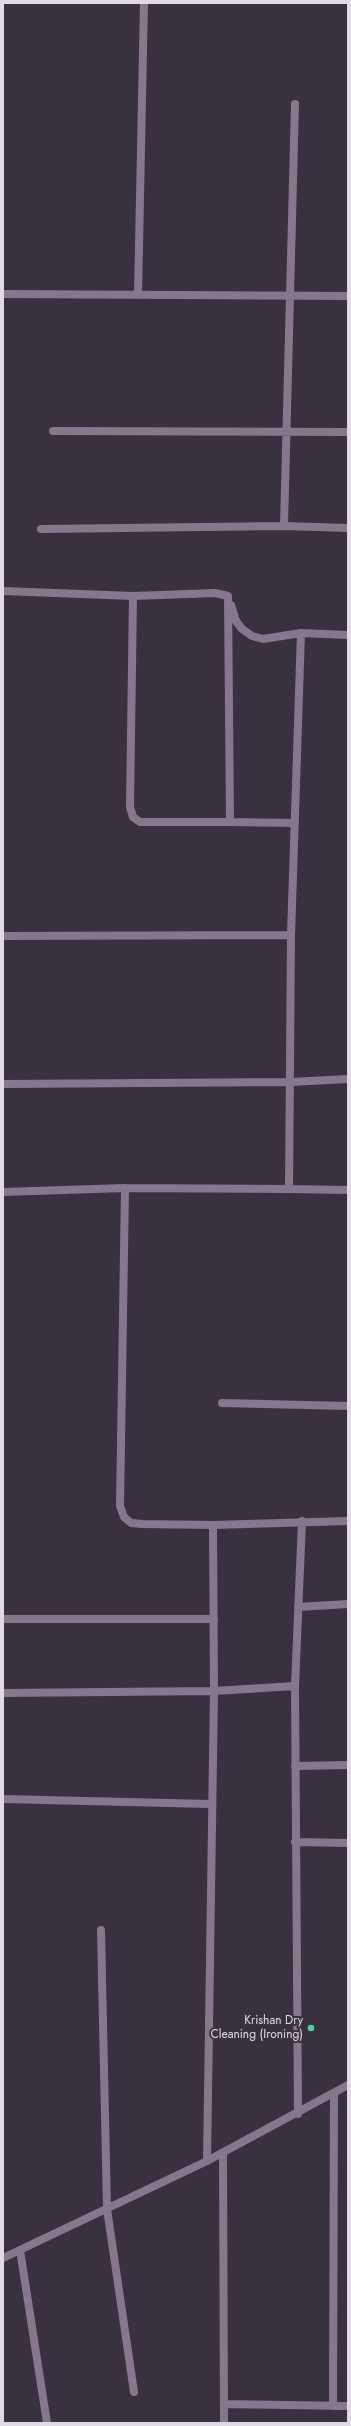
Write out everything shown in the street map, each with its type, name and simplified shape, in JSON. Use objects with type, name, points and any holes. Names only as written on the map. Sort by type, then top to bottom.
[{"type":"street","points":[[138,294],[144,3]]},
{"type":"street","points":[[284,526],[285,433],[295,104]]},
{"type":"street","points":[[3,294],[348,296]]},
{"type":"street","points":[[53,431],[285,433],[348,432]]},
{"type":"street","points":[[41,529],[284,526],[348,528]]},
{"type":"street","points":[[3,591],[133,596],[215,593],[228,596]]},
{"type":"street","points":[[133,596],[130,807],[133,817],[140,822],[295,823]]},
{"type":"street","points":[[228,596],[236,621],[242,629],[252,636],[263,639],[301,633],[348,635]]},
{"type":"street","points":[[228,596],[230,822]]},
{"type":"street","points":[[289,1189],[291,935],[301,633]]},
{"type":"street","points":[[3,936],[291,935]]},
{"type":"street","points":[[3,1084],[290,1082],[348,1079]]},
{"type":"street","points":[[125,1188],[120,1506],[124,1516],[131,1523],[213,1525],[302,1521],[348,1522]]},
{"type":"street","points":[[3,1192],[125,1188],[348,1190]]},
{"type":"street","points":[[222,1403],[348,1406]]},
{"type":"street","points":[[298,2114],[295,1686],[302,1521]]},
{"type":"street","points":[[207,2161],[210,1804],[214,1691],[213,1525]]},
{"type":"street","points":[[298,1607],[348,1604]]},
{"type":"street","points":[[3,1619],[214,1619]]},
{"type":"street","points":[[3,1694],[214,1691],[295,1686]]},
{"type":"street","points":[[295,1766],[348,1765]]},
{"type":"street","points":[[3,1799],[210,1804]]},
{"type":"street","points":[[295,1842],[348,1843]]},
{"type":"street","points":[[101,1930],[107,2209],[134,2392]]},
{"type":"street","points":[[3,2258],[223,2153],[298,2114],[348,2085]]},
{"type":"street","points":[[333,2406],[334,2093]]},
{"type":"street","points":[[223,2153],[224,2423]]},
{"type":"street","points":[[20,2250],[47,2423]]},
{"type":"street","points":[[224,2404],[348,2406]]},
{"type":"place","name":"Krishan Dry Cleaning (Ironing)","points":[[311,2028]]}]
